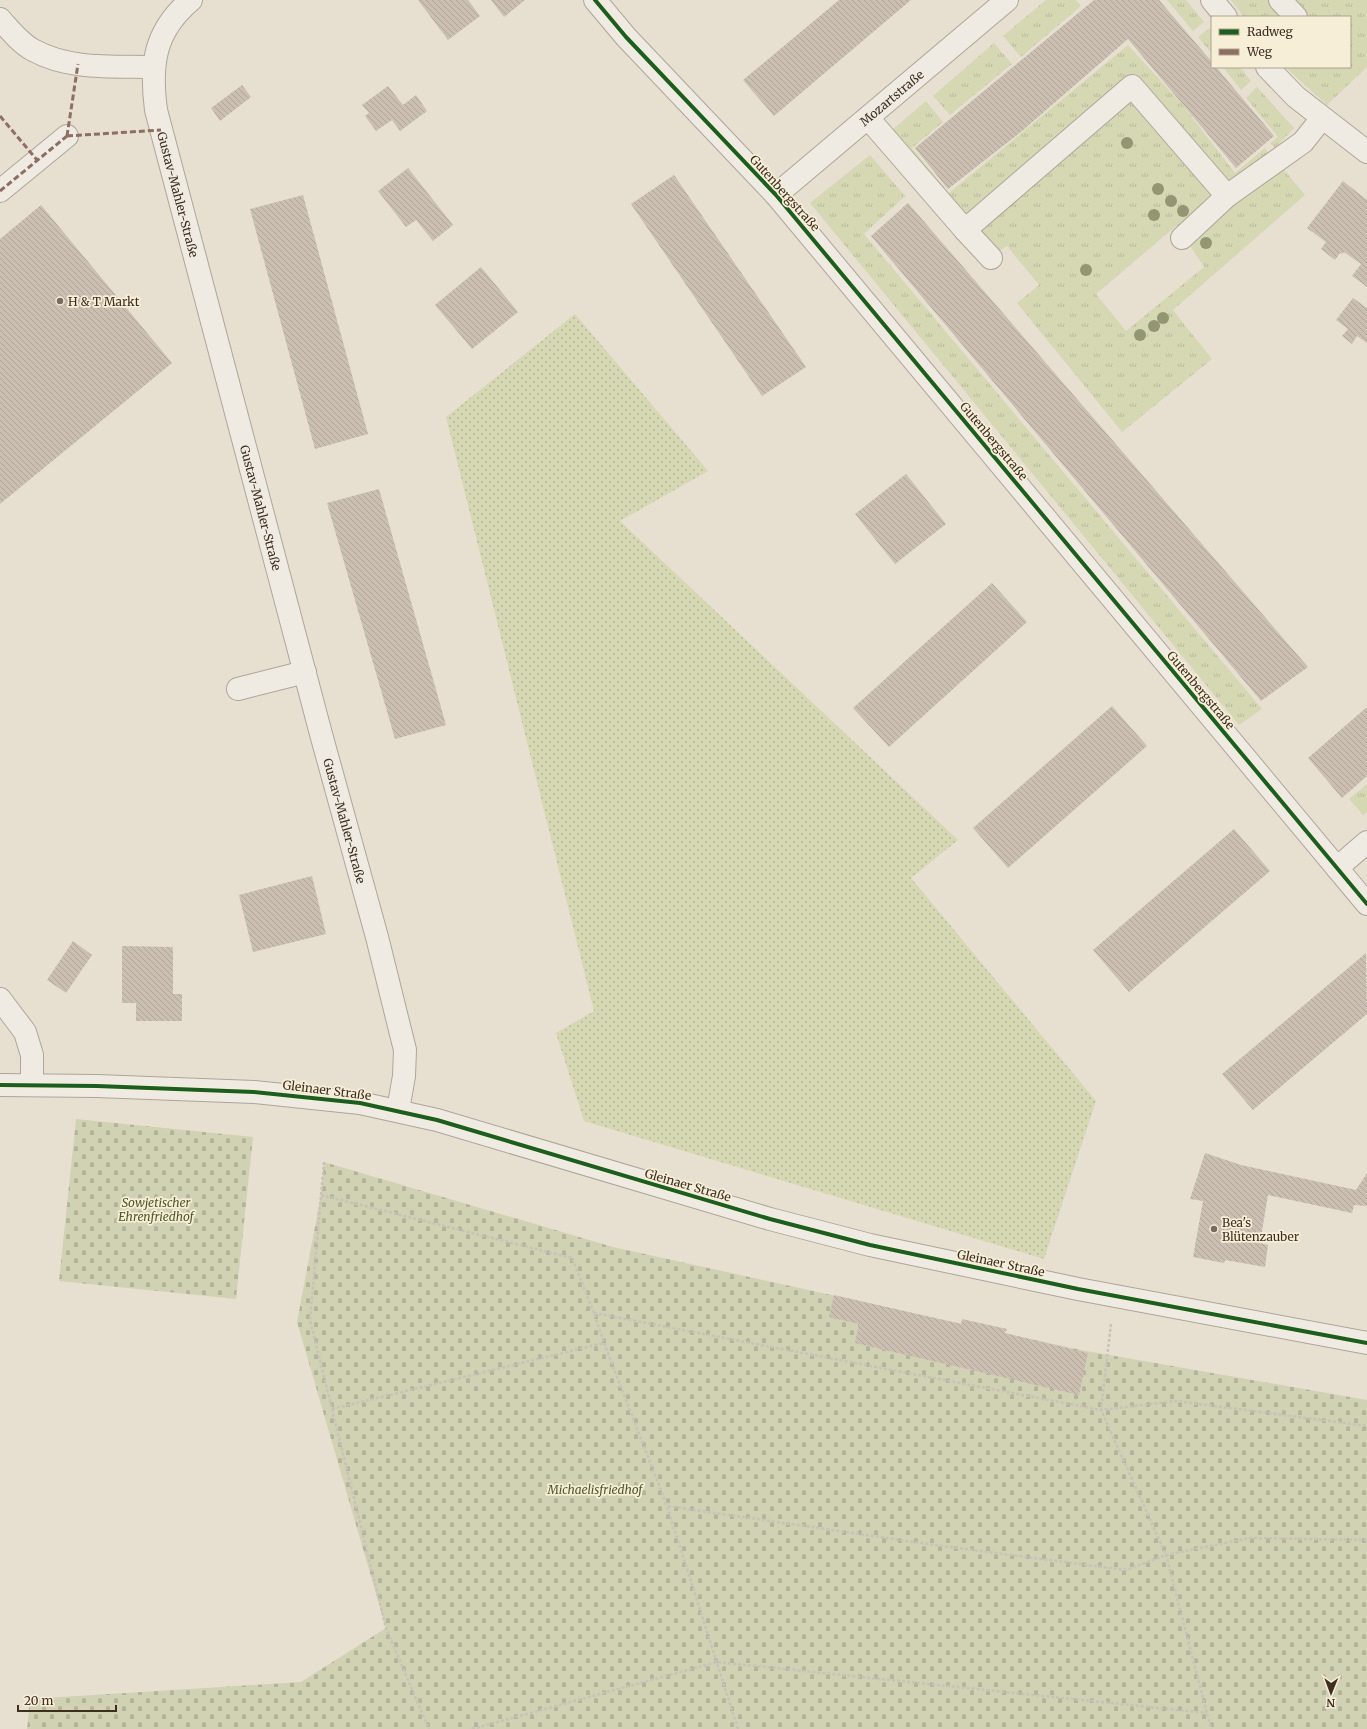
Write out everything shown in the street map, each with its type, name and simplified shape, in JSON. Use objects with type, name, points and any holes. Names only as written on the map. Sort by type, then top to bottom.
[{"type":"street","name":"Gustav-Mahler-Straße","points":[[191,0],[181,8],[165,28],[157,47],[153,67],[153,90],[161,130],[377,937],[404,1050],[404,1076],[398,1110]]},
{"type":"street","name":"Gutenbergstraße","points":[[595,0],[626,37],[776,195],[1367,904]]},
{"type":"street","name":"Mozartstraße","points":[[776,195],[1006,0]]},
{"type":"street","points":[[1212,0],[1225,16]]},
{"type":"street","points":[[1280,0],[1295,16]]},
{"type":"street","points":[[0,19],[16,38],[32,50],[56,60],[78,64],[153,67]]},
{"type":"street","points":[[1268,68],[1296,97],[1367,152]]},
{"type":"street","points":[[965,230],[1132,86],[1227,196]]},
{"type":"street","points":[[868,118],[991,258]]},
{"type":"street","points":[[1182,238],[1227,196],[1303,142],[1322,118]]},
{"type":"street","points":[[0,191],[67,136]]},
{"type":"street","points":[[238,689],[305,672]]},
{"type":"street","points":[[1337,868],[1367,842]]},
{"type":"street","points":[[0,999],[25,1032],[32,1055],[32,1084]]},
{"type":"street","name":"Gleinaer Straße","points":[[0,1085],[32,1084],[254,1092],[320,1098],[398,1110],[437,1120],[813,1231],[870,1245],[1114,1296],[1367,1343]]},
{"type":"path","points":[[324,1162],[310,1320],[386,1628],[429,1729]]},
{"type":"path","points":[[321,1195],[572,1258],[667,1506],[738,1729]]},
{"type":"path","points":[[1114,1296],[1101,1410],[1166,1555],[1211,1729]]},
{"type":"path","points":[[594,1313],[1101,1410],[1176,1401],[1367,1426]]},
{"type":"path","points":[[332,1409],[604,1343]]},
{"type":"path","points":[[667,1506],[934,1545],[1126,1570],[1166,1555],[1250,1538],[1367,1540]]},
{"type":"path","points":[[472,1729],[717,1662],[1207,1713]]},
{"type":"green space","points":[[1046,0],[1076,0],[1081,6],[1021,57],[1003,36]]},
{"type":"green space","points":[[1167,0],[1186,0],[1204,22],[1193,31]]},
{"type":"green space","points":[[1231,0],[1367,0],[1367,67],[1327,105],[1286,68],[1351,68],[1351,16],[1243,16]]},
{"type":"green space","points":[[1209,28],[1211,31],[1211,53],[1198,37]]},
{"type":"green space","points":[[994,43],[1012,64],[950,115],[933,96]]},
{"type":"green space","points":[[1128,45],[1182,104],[1235,173],[1265,148],[1269,154],[1227,191],[1132,82],[965,225],[886,135],[926,101],[943,122],[912,148],[949,193]]},
{"type":"green space","points":[[1224,68],[1241,68],[1251,81],[1241,90]]},
{"type":"green space","points":[[1257,87],[1294,128],[1275,148],[1270,143],[1278,137],[1246,98]]},
{"type":"green space","points":[[1134,96],[1222,196],[1183,233],[1176,226],[1096,294],[1126,331],[1204,267],[1187,241],[1276,160],[1305,195],[1173,310],[1212,359],[1122,432],[1017,303],[1039,285],[1007,246],[995,254],[974,230]]},
{"type":"green space","points":[[870,155],[905,196],[864,234],[1262,709],[1239,725],[810,203]]},
{"type":"green space","points":[[575,314],[708,471],[620,521],[958,840],[911,878],[1096,1101],[1044,1259],[584,1121],[556,1033],[594,1011],[446,417]]},
{"type":"green space","points":[[1367,784],[1367,812],[1363,815],[1349,799]]},
{"type":"green space","name":"Sowjetischer Ehrenfriedhof","points":[[76,1119],[253,1137],[236,1299],[59,1281]]},
{"type":"green space","name":"Michaelisfriedhof","points":[[324,1162],[613,1247],[1081,1350],[1367,1400],[1367,1729],[27,1729],[30,1699],[301,1682],[386,1628],[297,1322],[321,1195]]},
{"type":"building","points":[[418,0],[468,0],[480,16],[448,40]]},
{"type":"building","points":[[491,0],[525,0],[504,17]]},
{"type":"building","points":[[839,0],[911,0],[774,116],[743,80]]},
{"type":"building","points":[[1094,0],[1159,0],[1211,61],[1211,68],[1217,68],[1274,136],[1236,168],[1128,39],[1022,131],[948,189],[915,148]]},
{"type":"building","points":[[242,85],[251,97],[220,121],[211,108]]},
{"type":"building","points":[[388,86],[403,105],[416,95],[427,111],[400,131],[392,120],[376,131],[365,116],[369,113],[362,105]]},
{"type":"building","points":[[408,168],[453,225],[433,241],[416,220],[406,227],[378,191]]},
{"type":"building","points":[[674,175],[806,367],[762,396],[631,204]]},
{"type":"building","points":[[1343,181],[1367,200],[1367,287],[1352,276],[1361,264],[1344,252],[1342,254],[1340,253],[1335,260],[1321,249],[1326,242],[1307,228]]},
{"type":"building","points":[[303,195],[368,434],[315,449],[250,209]]},
{"type":"building","points":[[908,203],[1308,667],[1261,701],[871,236]]},
{"type":"building","name":"H & T Markt","points":[[41,205],[172,363],[0,504],[0,239]]},
{"type":"building","points":[[481,267],[518,312],[472,349],[435,305]]},
{"type":"building","points":[[1353,298],[1367,308],[1367,343],[1357,336],[1352,344],[1342,336],[1348,329],[1336,320]]},
{"type":"building","points":[[906,474],[946,524],[895,564],[855,514]]},
{"type":"building","points":[[379,489],[446,725],[395,739],[327,503]]},
{"type":"building","points":[[992,583],[1027,622],[889,747],[853,708]]},
{"type":"building","points":[[1112,706],[1147,746],[1008,868],[973,828]]},
{"type":"building","points":[[1367,707],[1367,776],[1342,798],[1308,758]]},
{"type":"building","points":[[1234,829],[1270,871],[1129,992],[1093,950]]},
{"type":"building","points":[[312,876],[326,934],[253,952],[239,895]]},
{"type":"building","points":[[73,941],[92,955],[66,993],[47,980]]},
{"type":"building","points":[[122,946],[173,947],[173,994],[182,994],[182,1021],[136,1021],[136,1003],[122,1003]]},
{"type":"building","points":[[1366,953],[1367,1014],[1253,1110],[1222,1074]]},
{"type":"building","points":[[1205,1153],[1241,1165],[1356,1190],[1367,1173],[1367,1206],[1354,1205],[1352,1213],[1268,1195],[1260,1243],[1268,1245],[1265,1267],[1225,1260],[1224,1263],[1193,1257],[1203,1201],[1190,1199]]},
{"type":"building","points":[[834,1295],[961,1324],[962,1319],[1007,1329],[1005,1333],[1088,1353],[1079,1395],[855,1343],[859,1324],[829,1317]]},
{"type":"marked path","points":[[67,136],[78,64]]},
{"type":"marked path","points":[[0,116],[37,160]]},
{"type":"marked path","points":[[67,136],[161,130]]},
{"type":"marked path","points":[[0,191],[67,136]]},
{"type":"cycle path","points":[[595,0],[626,37],[776,195],[1367,904]]},
{"type":"cycle path","points":[[0,1085],[97,1086],[254,1092],[360,1103],[437,1120],[770,1219],[870,1245],[1078,1289],[1367,1343]]},
{"type":"place","name":"H & T Markt","points":[[60,301]]},
{"type":"place","name":"Bea's Blütenzauber","points":[[1214,1229]]}]
